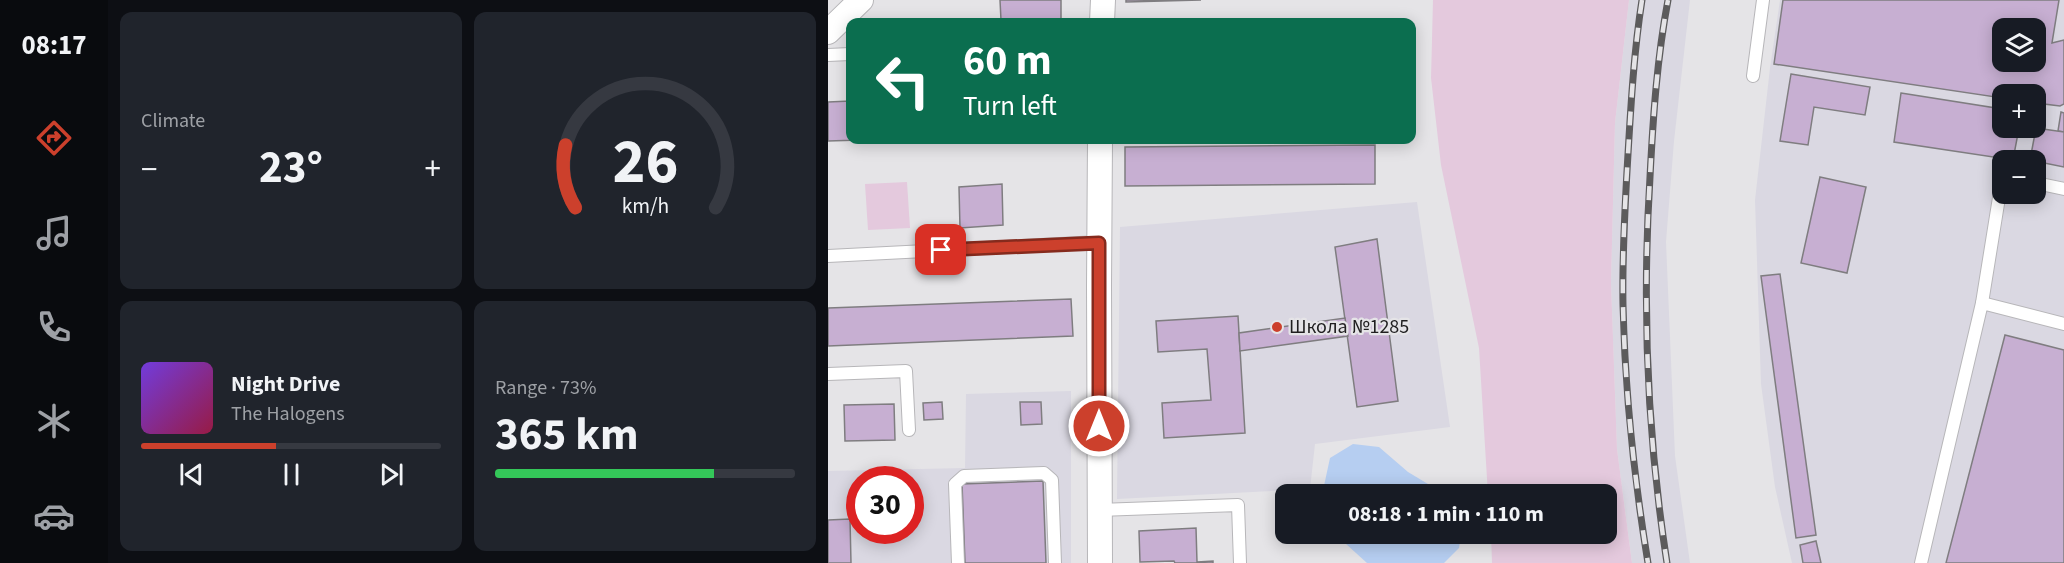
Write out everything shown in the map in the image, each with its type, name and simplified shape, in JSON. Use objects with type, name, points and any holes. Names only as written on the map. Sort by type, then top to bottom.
[{"type":"street","points":[[829,29],[861,0]]},
{"type":"street","points":[[1102,18],[1103,0]]},
{"type":"street","points":[[1100,144],[1100,563]]},
{"type":"lane","points":[[1753,76],[1763,0]]},
{"type":"lane","points":[[828,56],[846,54]]},
{"type":"lane","points":[[2046,185],[2064,189]]},
{"type":"lane","points":[[1921,563],[1982,303],[1998,204]]},
{"type":"lane","points":[[828,256],[1099,243]]},
{"type":"lane","points":[[1982,303],[2064,324]]},
{"type":"lane","points":[[828,374],[906,371],[909,430]]},
{"type":"lane","points":[[958,563],[955,484],[964,476],[1044,473],[1052,480],[1055,563]]},
{"type":"lane","points":[[1099,510],[1238,505],[1240,563]]},
{"type":"shaded area","points":[[1433,0],[1629,0],[1615,123],[1611,283],[1617,449],[1632,563],[1492,563],[1491,544],[1617,544],[1617,484],[1487,484],[1479,348],[1441,165],[1431,78]]},
{"type":"shaded area","points":[[1629,0],[1690,0],[1674,141],[1666,242],[1675,456],[1690,563],[1632,563],[1617,449],[1611,283],[1615,123]]},
{"type":"shaded area","points":[[1780,0],[2064,0],[2064,563],[1792,563],[1775,487],[1761,384],[1755,200]]},
{"type":"shaded area","points":[[907,182],[910,228],[868,230],[865,184]]},
{"type":"shaded area","name":"Школа №1285","points":[[1417,202],[1450,427],[1315,444],[1311,484],[1275,484],[1275,491],[1117,499],[1120,227]]},
{"type":"shaded area","points":[[1071,391],[1071,563],[828,563],[828,471],[846,471],[846,544],[924,544],[924,469],[965,468],[966,394]]},
{"type":"water","points":[[1353,444],[1379,447],[1408,472],[1428,484],[1324,484],[1330,458]]},
{"type":"water","points":[[1346,544],[1460,544],[1459,548],[1444,563],[1367,563]]},
{"type":"building","points":[[1000,0],[1061,0],[1061,18],[1001,18]]},
{"type":"building","points":[[1126,0],[1201,0],[1126,2]]},
{"type":"building","points":[[1783,0],[2059,0],[2052,43],[2064,40],[2064,104],[2060,106],[2046,104],[2046,84],[1992,84],[1992,97],[1774,64]]},
{"type":"building","points":[[1791,74],[1870,87],[1865,115],[1814,107],[1808,145],[1780,141]]},
{"type":"building","points":[[1901,93],[1992,107],[1992,138],[2017,138],[2015,150],[1992,150],[1992,157],[1894,142]]},
{"type":"building","points":[[846,101],[846,140],[828,141],[828,102]]},
{"type":"building","points":[[2061,112],[2064,113],[2064,132],[2058,131]]},
{"type":"building","points":[[2046,129],[2064,132],[2064,167],[2046,163],[2046,150],[2032,150],[2034,138],[2046,138]]},
{"type":"building","points":[[1375,145],[1375,184],[1125,186],[1125,147]]},
{"type":"building","points":[[1820,177],[1866,187],[1847,273],[1801,263]]},
{"type":"building","points":[[1002,184],[1003,225],[960,228],[959,187]]},
{"type":"building","points":[[1377,239],[1398,401],[1357,407],[1335,247]]},
{"type":"building","points":[[1780,274],[1816,535],[1796,538],[1761,276]]},
{"type":"building","points":[[1071,299],[1073,336],[828,346],[828,308]]},
{"type":"building","points":[[1238,316],[1245,433],[1164,438],[1162,403],[1211,400],[1207,349],[1158,352],[1156,321]]},
{"type":"building","points":[[1345,318],[1348,336],[1240,351],[1239,333]]},
{"type":"building","points":[[2005,335],[2064,350],[2064,563],[1946,563]]},
{"type":"building","points":[[942,402],[943,419],[924,420],[923,403]]},
{"type":"building","points":[[1020,402],[1041,402],[1042,424],[1021,425]]},
{"type":"building","points":[[894,404],[895,440],[845,441],[844,405]]},
{"type":"building","points":[[1043,481],[1046,563],[965,563],[962,484]]},
{"type":"building","points":[[846,519],[846,544],[851,544],[851,563],[828,563],[828,520]]},
{"type":"building","points":[[1196,528],[1197,562],[1213,561],[1213,563],[1140,562],[1139,531]]},
{"type":"building","points":[[1816,541],[1821,563],[1803,563],[1800,545]]},
{"type":"railway","points":[[1642,0],[1630,116],[1624,229],[1623,305],[1631,434],[1648,563]]},
{"type":"railway","points":[[1667,563],[1651,419],[1646,274],[1654,110],[1668,0]]},
{"type":"place","name":"Школа №1285","points":[[1277,327]]},
{"type":"route","points":[[941,250],[1099,243],[1099,426]]}]
